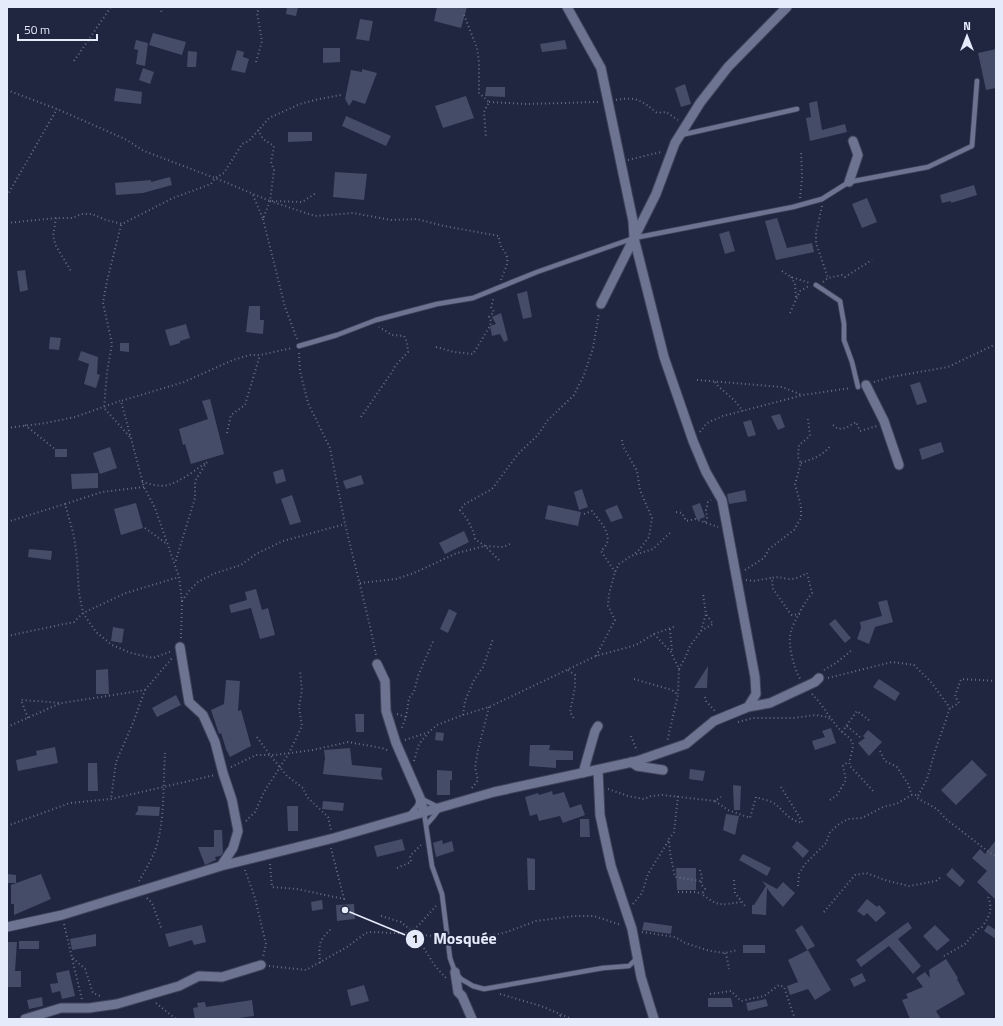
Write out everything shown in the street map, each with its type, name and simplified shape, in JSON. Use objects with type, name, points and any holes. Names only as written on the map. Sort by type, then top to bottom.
[{"type":"street","points":[[567,7],[600,68],[633,221],[634,238],[664,357],[693,441],[706,472],[722,500],[755,676],[756,694],[744,709],[733,719]]},
{"type":"street","points":[[601,304],[656,194],[680,135],[700,103],[728,67],[787,7]]},
{"type":"street","points":[[849,182],[858,155],[853,141]]},
{"type":"street","points":[[862,386],[886,425],[899,465]]},
{"type":"street","points":[[180,647],[189,702],[203,715],[215,742],[232,800],[238,832],[233,848],[221,866]]},
{"type":"street","points":[[377,664],[386,681],[386,711],[396,743],[420,798],[424,812]]},
{"type":"street","points":[[7,927],[62,915],[221,866],[332,839],[494,792],[598,770],[641,759],[686,744],[714,721],[744,709],[770,703],[815,682],[819,678]]},
{"type":"street","points":[[583,773],[590,744],[598,726]]},
{"type":"street","points":[[631,762],[637,766],[663,770]]},
{"type":"street","points":[[602,785],[608,767]]},
{"type":"street","points":[[598,770],[600,815],[611,866],[627,910],[641,977],[654,1019]]},
{"type":"street","points":[[25,1019],[62,1008],[89,1008],[117,1004],[179,986],[199,976],[222,977],[262,965]]},
{"type":"street","points":[[455,972],[458,992],[462,996],[472,1019]]},
{"type":"lane","points":[[299,346],[337,335],[376,320],[437,304],[473,298],[538,272],[634,238],[802,205],[822,199],[849,182],[928,167],[972,146],[977,81]]},
{"type":"lane","points":[[680,135],[797,109]]},
{"type":"lane","points":[[816,285],[840,301],[844,324],[844,340],[862,386]]},
{"type":"lane","points":[[406,817],[417,806],[420,798],[440,808],[427,824]]},
{"type":"lane","points":[[424,812],[427,824],[432,866],[442,894],[450,958],[455,972],[461,980],[473,986],[484,989],[603,968],[629,966],[637,957]]},
{"type":"path","points":[[74,61],[111,7]]},
{"type":"path","points":[[160,7],[162,14]]},
{"type":"path","points":[[256,62],[262,41],[257,13],[260,7]]},
{"type":"path","points":[[464,15],[477,48],[480,93],[490,102],[527,104],[608,101],[629,98],[643,102],[657,114],[666,112],[676,118],[680,135],[664,152],[620,162]]},
{"type":"path","points":[[7,90],[125,139],[144,151],[215,178],[253,195],[315,216],[353,213],[390,220],[417,219],[444,226],[499,236],[499,244],[507,258],[506,267],[491,307],[494,312],[489,317],[491,321],[490,326],[473,354],[454,352],[436,347]]},
{"type":"path","points":[[7,223],[56,218],[72,218],[81,214],[92,214],[106,220],[122,224],[173,198],[210,184],[215,178],[224,173],[242,144],[249,141],[269,118],[279,112],[300,104],[341,95]]},
{"type":"path","points":[[486,138],[484,112],[490,102]]},
{"type":"path","points":[[7,196],[57,110]]},
{"type":"path","points":[[258,130],[263,139],[274,146],[271,162],[274,170],[270,201],[262,219]]},
{"type":"path","points":[[801,151],[802,178],[799,201],[802,205]]},
{"type":"path","points":[[270,201],[302,202],[316,192]]},
{"type":"path","points":[[253,195],[262,219],[286,307],[299,346],[300,371],[308,402],[330,448],[345,524],[370,626],[377,664]]},
{"type":"path","points":[[822,199],[823,204],[816,233],[816,243],[828,278]]},
{"type":"path","points":[[56,218],[53,236],[56,246],[71,271]]},
{"type":"path","points":[[122,224],[107,281],[103,303],[112,344],[104,408],[131,438]]},
{"type":"path","points":[[782,271],[791,277],[816,285]]},
{"type":"path","points":[[791,277],[795,284],[796,297]]},
{"type":"path","points":[[499,560],[485,546],[475,539],[474,533],[460,510],[465,504],[492,489],[518,454],[537,436],[548,420],[574,395],[584,375],[593,348],[601,304]]},
{"type":"path","points":[[361,417],[395,366],[408,352],[407,342],[404,336],[392,335],[379,327],[376,320]]},
{"type":"path","points":[[693,441],[707,423],[723,416],[803,395],[862,386],[891,377],[948,367],[996,344]]},
{"type":"path","points":[[7,428],[75,417],[184,382],[233,360],[250,355],[260,355],[299,346]]},
{"type":"path","points":[[227,433],[231,415],[245,405],[260,355]]},
{"type":"path","points":[[697,380],[782,387],[803,395]]},
{"type":"path","points":[[715,382],[743,411]]},
{"type":"path","points":[[110,799],[116,762],[145,690],[180,647],[182,602],[179,577],[155,508],[142,482],[121,401]]},
{"type":"path","points":[[737,576],[764,558],[769,549],[794,530],[801,518],[801,506],[795,484],[801,463],[798,457],[799,445],[810,436],[808,419]]},
{"type":"path","points":[[833,425],[838,430],[846,428],[856,422],[860,431],[886,425]]},
{"type":"path","points":[[25,426],[55,449]]},
{"type":"path","points":[[596,656],[615,620],[608,606],[609,594],[615,572],[619,564],[639,550],[648,537],[652,518],[640,490],[638,471],[623,446],[622,440]]},
{"type":"path","points":[[801,463],[818,457],[830,446]]},
{"type":"path","points":[[142,482],[155,485],[167,485],[185,477],[207,462],[195,481],[195,498],[174,564]]},
{"type":"path","points":[[7,522],[102,492],[144,487]]},
{"type":"path","points":[[705,522],[707,518],[706,510],[708,502],[720,497]]},
{"type":"path","points":[[65,504],[74,536],[79,593],[83,613],[96,632],[112,645],[153,658],[180,647]]},
{"type":"path","points":[[584,514],[592,511],[606,530],[608,537],[607,543],[601,551],[615,572]]},
{"type":"path","points":[[676,512],[682,513],[686,520],[695,519],[728,531]]},
{"type":"path","points":[[182,602],[189,591],[198,582],[213,574],[241,565],[256,554],[283,541],[345,524]]},
{"type":"path","points":[[145,528],[168,544]]},
{"type":"path","points":[[631,556],[652,549],[672,531]]},
{"type":"path","points":[[360,583],[396,579],[414,573],[457,553],[485,546],[503,547],[510,544]]},
{"type":"path","points":[[737,576],[752,581],[778,576],[789,579],[796,578],[807,573],[812,593],[804,604],[790,632],[790,645],[797,673],[805,686],[826,710],[831,720]]},
{"type":"path","points":[[7,636],[74,622],[83,613],[126,594],[179,577]]},
{"type":"path","points":[[772,578],[773,589],[790,613],[792,615],[800,614]]},
{"type":"path","points":[[679,669],[686,658],[690,646],[701,631],[706,614],[704,594]]},
{"type":"path","points":[[701,631],[713,624],[706,614]]},
{"type":"path","points":[[413,782],[413,766],[419,744],[437,725],[462,715],[489,707],[596,656],[636,645],[654,634],[676,626]]},
{"type":"path","points":[[670,629],[672,654]]},
{"type":"path","points":[[654,634],[672,654],[679,669],[678,695],[665,751]]},
{"type":"path","points":[[406,717],[409,698],[414,692],[418,676],[434,639]]},
{"type":"path","points":[[462,715],[465,701],[474,680],[483,667],[493,639]]},
{"type":"path","points":[[852,650],[822,672],[819,678],[821,680],[892,662],[914,665],[931,682],[950,708]]},
{"type":"path","points":[[568,670],[575,676],[575,687],[570,712],[575,720]]},
{"type":"path","points":[[238,832],[255,812],[264,792],[289,753],[302,726],[299,707],[302,690],[300,671]]},
{"type":"path","points":[[634,679],[672,690],[678,695]]},
{"type":"path","points":[[996,681],[962,679],[955,696],[959,703],[950,708],[935,750],[927,779],[917,798],[938,809],[946,819],[996,856]]},
{"type":"path","points":[[28,718],[21,700],[62,703],[145,690]]},
{"type":"path","points":[[705,697],[706,701],[721,718]]},
{"type":"path","points":[[7,727],[62,703]]},
{"type":"path","points":[[463,801],[478,780],[475,768],[489,707]]},
{"type":"path","points":[[842,732],[857,711],[870,721]]},
{"type":"path","points":[[733,719],[737,723],[753,718],[793,718],[816,715],[827,717],[852,741],[853,747],[849,762],[850,766],[875,793]]},
{"type":"path","points":[[847,726],[861,738]]},
{"type":"path","points":[[396,743],[429,732]]},
{"type":"path","points":[[631,736],[641,759]]},
{"type":"path","points":[[257,737],[287,776],[303,788],[307,797],[328,817],[332,839],[331,853],[344,898],[297,889],[272,887],[269,855]]},
{"type":"path","points":[[7,826],[70,803],[110,799],[223,773],[256,754],[270,755],[289,753],[348,742],[382,748],[403,759]]},
{"type":"path","points":[[880,751],[885,761],[897,767],[908,784],[912,795]]},
{"type":"path","points":[[129,895],[138,885],[155,848],[162,812],[165,753]]},
{"type":"path","points":[[830,800],[837,795],[846,780],[843,766],[849,762]]},
{"type":"path","points":[[602,785],[615,792],[644,799],[651,796],[662,795],[715,801],[728,810],[750,818],[756,797],[773,803],[786,816],[796,822],[803,823],[781,787]]},
{"type":"path","points":[[798,886],[799,874],[805,864],[826,843],[830,832],[848,819],[862,818],[883,808],[896,804],[912,795],[919,795]]},
{"type":"path","points":[[627,910],[642,893],[648,874],[674,832],[678,796]]},
{"type":"path","points":[[715,801],[721,797]]},
{"type":"path","points":[[669,839],[675,877],[701,881]]},
{"type":"path","points":[[397,868],[411,862],[410,856],[418,846],[429,840]]},
{"type":"path","points":[[242,861],[255,898],[266,944],[262,965]]},
{"type":"path","points":[[700,870],[702,877],[700,884],[705,890],[702,894]]},
{"type":"path","points":[[824,912],[855,875],[866,873],[888,881],[909,886],[936,881],[942,876]]},
{"type":"path","points":[[734,880],[735,893],[746,907]]},
{"type":"path","points":[[678,892],[696,892],[721,905],[742,902]]},
{"type":"path","points":[[405,934],[418,926],[434,910],[440,901],[442,894]]},
{"type":"path","points":[[944,956],[965,944],[979,928],[982,927],[991,914],[987,894]]},
{"type":"path","points":[[145,896],[152,903],[162,930]]},
{"type":"path","points":[[62,915],[82,1000],[89,1008]]},
{"type":"path","points":[[381,916],[401,922],[410,930],[435,966],[458,992]]},
{"type":"path","points":[[320,964],[319,952],[321,938],[332,928]]},
{"type":"path","points":[[632,929],[640,932],[675,937],[685,943],[703,949],[725,953],[737,950]]},
{"type":"path","points":[[725,953],[728,958],[729,969]]},
{"type":"path","points":[[72,957],[85,968],[93,993],[117,1004]]},
{"type":"path","points":[[710,994],[731,991],[741,1001],[764,996],[779,985],[784,987],[795,1019]]},
{"type":"path","points":[[500,994],[541,1006],[572,1019]]},
{"type":"path","points":[[148,995],[176,1019]]},
{"type":"path","points":[[557,1019],[561,1015]]},
{"type":"building","points":[[287,7],[298,7],[296,16],[286,14]]},
{"type":"building","points":[[437,7],[467,7],[461,28],[434,21]]},
{"type":"building","points":[[360,19],[373,21],[369,41],[356,39]]},
{"type":"building","points":[[153,33],[186,42],[182,55],[149,45]]},
{"type":"building","points":[[136,40],[148,43],[145,66],[136,64],[138,50],[134,49]]},
{"type":"building","points":[[565,40],[567,49],[542,52],[540,44]]},
{"type":"building","points":[[323,48],[340,48],[340,62],[323,63]]},
{"type":"building","points":[[996,49],[996,88],[986,90],[978,53]]},
{"type":"building","points":[[237,50],[244,52],[243,57],[249,59],[245,73],[231,70]]},
{"type":"building","points":[[188,51],[197,52],[196,67],[187,67]]},
{"type":"building","points":[[143,68],[154,72],[150,84],[139,80]]},
{"type":"building","points":[[362,69],[377,73],[365,104],[353,100],[349,106],[345,99],[351,70],[362,72]]},
{"type":"building","points":[[685,84],[691,104],[681,107],[675,88]]},
{"type":"building","points":[[486,87],[505,87],[505,97],[485,96]]},
{"type":"building","points":[[116,88],[142,92],[141,104],[114,101]]},
{"type":"building","points":[[466,96],[474,118],[443,128],[435,106]]},
{"type":"building","points":[[817,101],[822,130],[845,124],[847,132],[810,141],[806,118],[811,117],[809,103]]},
{"type":"building","points":[[346,116],[391,136],[386,146],[342,126]]},
{"type":"building","points":[[288,132],[312,132],[312,141],[288,142]]},
{"type":"building","points":[[335,172],[367,174],[364,200],[333,197]]},
{"type":"building","points":[[170,177],[172,185],[143,193],[116,195],[115,183],[151,180],[151,182]]},
{"type":"building","points":[[974,185],[977,195],[951,203],[951,201],[942,203],[940,195]]},
{"type":"building","points":[[867,198],[877,222],[862,228],[852,204]]},
{"type":"building","points":[[777,218],[787,248],[812,243],[814,252],[776,260],[765,221]]},
{"type":"building","points":[[729,231],[735,251],[725,254],[719,234]]},
{"type":"building","points":[[25,270],[28,290],[20,292],[17,271]]},
{"type":"building","points":[[527,291],[532,317],[523,319],[517,294]]},
{"type":"building","points":[[249,306],[260,306],[260,320],[264,320],[263,334],[246,332]]},
{"type":"building","points":[[501,313],[508,340],[504,342],[500,334],[492,336],[490,326],[496,324],[492,317]]},
{"type":"building","points":[[186,324],[190,338],[170,346],[165,330]]},
{"type":"building","points":[[50,337],[61,338],[59,350],[49,349]]},
{"type":"building","points":[[120,343],[129,343],[129,352],[120,351]]},
{"type":"building","points":[[81,351],[98,357],[97,374],[100,375],[96,388],[84,384],[89,364],[78,360]]},
{"type":"building","points":[[920,382],[927,402],[917,405],[910,385]]},
{"type":"building","points":[[210,399],[224,454],[191,464],[185,444],[183,445],[179,429],[208,419],[202,401]]},
{"type":"building","points":[[780,414],[785,427],[778,430],[771,416]]},
{"type":"building","points":[[751,420],[756,435],[748,437],[743,422]]},
{"type":"building","points":[[941,442],[944,452],[922,460],[919,449]]},
{"type":"building","points":[[110,447],[117,468],[100,474],[93,453]]},
{"type":"building","points":[[55,449],[67,449],[67,457],[55,457]]},
{"type":"building","points":[[283,469],[286,481],[276,484],[273,472]]},
{"type":"building","points":[[98,473],[98,488],[72,489],[71,474]]},
{"type":"building","points":[[361,475],[364,484],[346,489],[343,481]]},
{"type":"building","points":[[582,489],[588,507],[579,510],[574,492]]},
{"type":"building","points":[[745,490],[747,501],[729,504],[727,494]]},
{"type":"building","points":[[292,495],[301,522],[290,525],[281,499]]},
{"type":"building","points":[[136,503],[143,528],[121,535],[114,509]]},
{"type":"building","points":[[700,503],[705,517],[697,520],[692,506]]},
{"type":"building","points":[[548,505],[581,512],[578,526],[545,519]]},
{"type":"building","points":[[617,505],[623,518],[611,522],[605,510]]},
{"type":"building","points":[[464,531],[469,542],[445,554],[439,543]]},
{"type":"building","points":[[29,549],[52,551],[51,560],[28,557]]},
{"type":"building","points":[[256,589],[262,610],[268,608],[275,635],[260,639],[251,608],[231,613],[229,605],[247,600],[245,592]]},
{"type":"building","points":[[887,600],[893,622],[875,627],[869,644],[857,639],[861,628],[860,622],[882,616],[878,602]]},
{"type":"building","points":[[449,609],[457,613],[448,633],[440,629]]},
{"type":"building","points":[[835,619],[851,638],[845,643],[829,624]]},
{"type":"building","points":[[113,627],[124,629],[122,643],[111,641]]},
{"type":"building","points":[[708,666],[707,688],[694,688]]},
{"type":"building","points":[[108,669],[109,694],[96,694],[96,670]]},
{"type":"building","points":[[879,679],[900,693],[895,701],[873,687]]},
{"type":"building","points":[[226,680],[240,681],[238,711],[241,710],[251,746],[230,757],[221,733],[219,734],[211,710],[224,704]]},
{"type":"building","points":[[176,695],[181,705],[157,717],[152,708]]},
{"type":"building","points":[[355,714],[364,714],[364,732],[356,732]]},
{"type":"building","points":[[831,728],[836,743],[815,750],[812,741],[825,737],[822,731]]},
{"type":"building","points":[[868,730],[882,742],[869,756],[858,743],[865,738],[863,736]]},
{"type":"building","points":[[436,732],[444,733],[443,741],[435,740]]},
{"type":"building","points":[[530,745],[550,745],[549,750],[573,751],[573,760],[556,760],[556,768],[529,766]]},
{"type":"building","points":[[55,747],[58,763],[18,771],[16,760],[37,755],[36,751]]},
{"type":"building","points":[[350,748],[352,765],[382,768],[381,774],[383,780],[323,774],[325,758],[324,750]]},
{"type":"building","points":[[972,760],[987,775],[956,805],[941,790]]},
{"type":"building","points":[[88,763],[97,763],[98,791],[88,791]]},
{"type":"building","points":[[690,769],[705,771],[703,781],[689,779]]},
{"type":"building","points":[[437,770],[452,771],[452,780],[450,780],[450,795],[437,795]]},
{"type":"building","points":[[733,785],[741,786],[740,810],[734,810]]},
{"type":"building","points":[[552,791],[553,795],[564,792],[570,808],[581,804],[585,815],[563,823],[560,816],[539,821],[537,814],[530,816],[525,797]]},
{"type":"building","points":[[323,801],[344,803],[343,811],[322,809]]},
{"type":"building","points":[[138,806],[160,807],[159,816],[135,815],[138,810]]},
{"type":"building","points":[[287,806],[298,806],[298,831],[288,831]]},
{"type":"building","points":[[726,814],[739,816],[735,835],[723,830]]},
{"type":"building","points":[[580,819],[589,819],[590,837],[580,837]]},
{"type":"building","points":[[214,830],[222,830],[223,853],[220,856],[215,857],[216,860],[205,865],[198,847],[214,847]]},
{"type":"building","points":[[402,839],[405,850],[377,857],[374,846]]},
{"type":"building","points":[[442,840],[443,844],[452,841],[454,851],[436,857],[433,843]]},
{"type":"building","points":[[996,840],[996,900],[977,882],[987,871],[972,858],[980,849],[985,854]]},
{"type":"building","points":[[797,841],[809,851],[803,858],[792,847]]},
{"type":"building","points":[[743,854],[771,868],[767,876],[739,860]]},
{"type":"building","points":[[527,858],[535,859],[535,890],[528,890]]},
{"type":"building","points":[[676,868],[696,868],[696,890],[677,890]]},
{"type":"building","points":[[952,868],[965,881],[960,887],[946,875]]},
{"type":"building","points":[[7,874],[16,875],[16,883],[7,883]]},
{"type":"building","points":[[41,874],[51,899],[14,915],[14,904],[11,904],[11,885]]},
{"type":"building","points":[[762,881],[777,889],[783,882],[795,893],[783,907],[767,888],[766,915],[752,914],[752,905],[754,905],[766,886]]},
{"type":"building","points":[[867,899],[877,907],[879,905],[886,913],[876,922],[867,913],[864,916],[857,911]]},
{"type":"building","points":[[322,900],[323,909],[312,911],[311,902]]},
{"type":"building","points":[[354,904],[355,919],[337,921],[336,905]]},
{"type":"building","points":[[644,922],[672,926],[671,934],[642,930]]},
{"type":"building","points":[[908,922],[912,928],[898,939],[921,966],[913,974],[889,946],[861,967],[856,960]]},
{"type":"building","points":[[202,925],[206,942],[194,945],[192,940],[169,947],[165,934]]},
{"type":"building","points":[[802,925],[815,946],[807,950],[795,930]]},
{"type":"building","points":[[935,925],[950,940],[937,951],[923,936]]},
{"type":"building","points":[[988,925],[996,930],[996,939],[984,931]]},
{"type":"building","points":[[96,934],[96,946],[72,950],[70,939]]},
{"type":"building","points":[[19,941],[39,941],[39,949],[19,949]]},
{"type":"building","points":[[8,942],[17,942],[15,971],[21,971],[21,987],[7,987]]},
{"type":"building","points":[[743,945],[765,945],[765,953],[743,953]]},
{"type":"building","points":[[808,950],[831,990],[815,1000],[808,989],[790,995],[787,986],[798,982],[788,960]]},
{"type":"building","points":[[946,959],[958,978],[957,979],[965,994],[936,1011],[941,1019],[910,1019],[902,1000],[908,998],[906,994],[923,987],[916,978],[925,972],[930,978],[929,970]]},
{"type":"building","points":[[69,970],[75,996],[62,999],[60,991],[52,993],[50,984],[58,983],[56,973]]},
{"type":"building","points":[[862,973],[866,981],[854,987],[850,979]]},
{"type":"building","points":[[364,985],[369,1001],[351,1006],[347,990]]},
{"type":"building","points":[[42,997],[43,1006],[29,1009],[27,1000]]},
{"type":"building","points":[[708,998],[731,998],[733,1007],[708,1007]]},
{"type":"building","points":[[766,999],[768,1006],[748,1011],[746,1003]]},
{"type":"building","points":[[252,1000],[254,1016],[231,1019],[195,1019],[193,1008],[198,1007],[197,1003],[205,1002],[206,1007]]},
{"type":"place","name":"Mosquée","points":[[345,910]]}]
